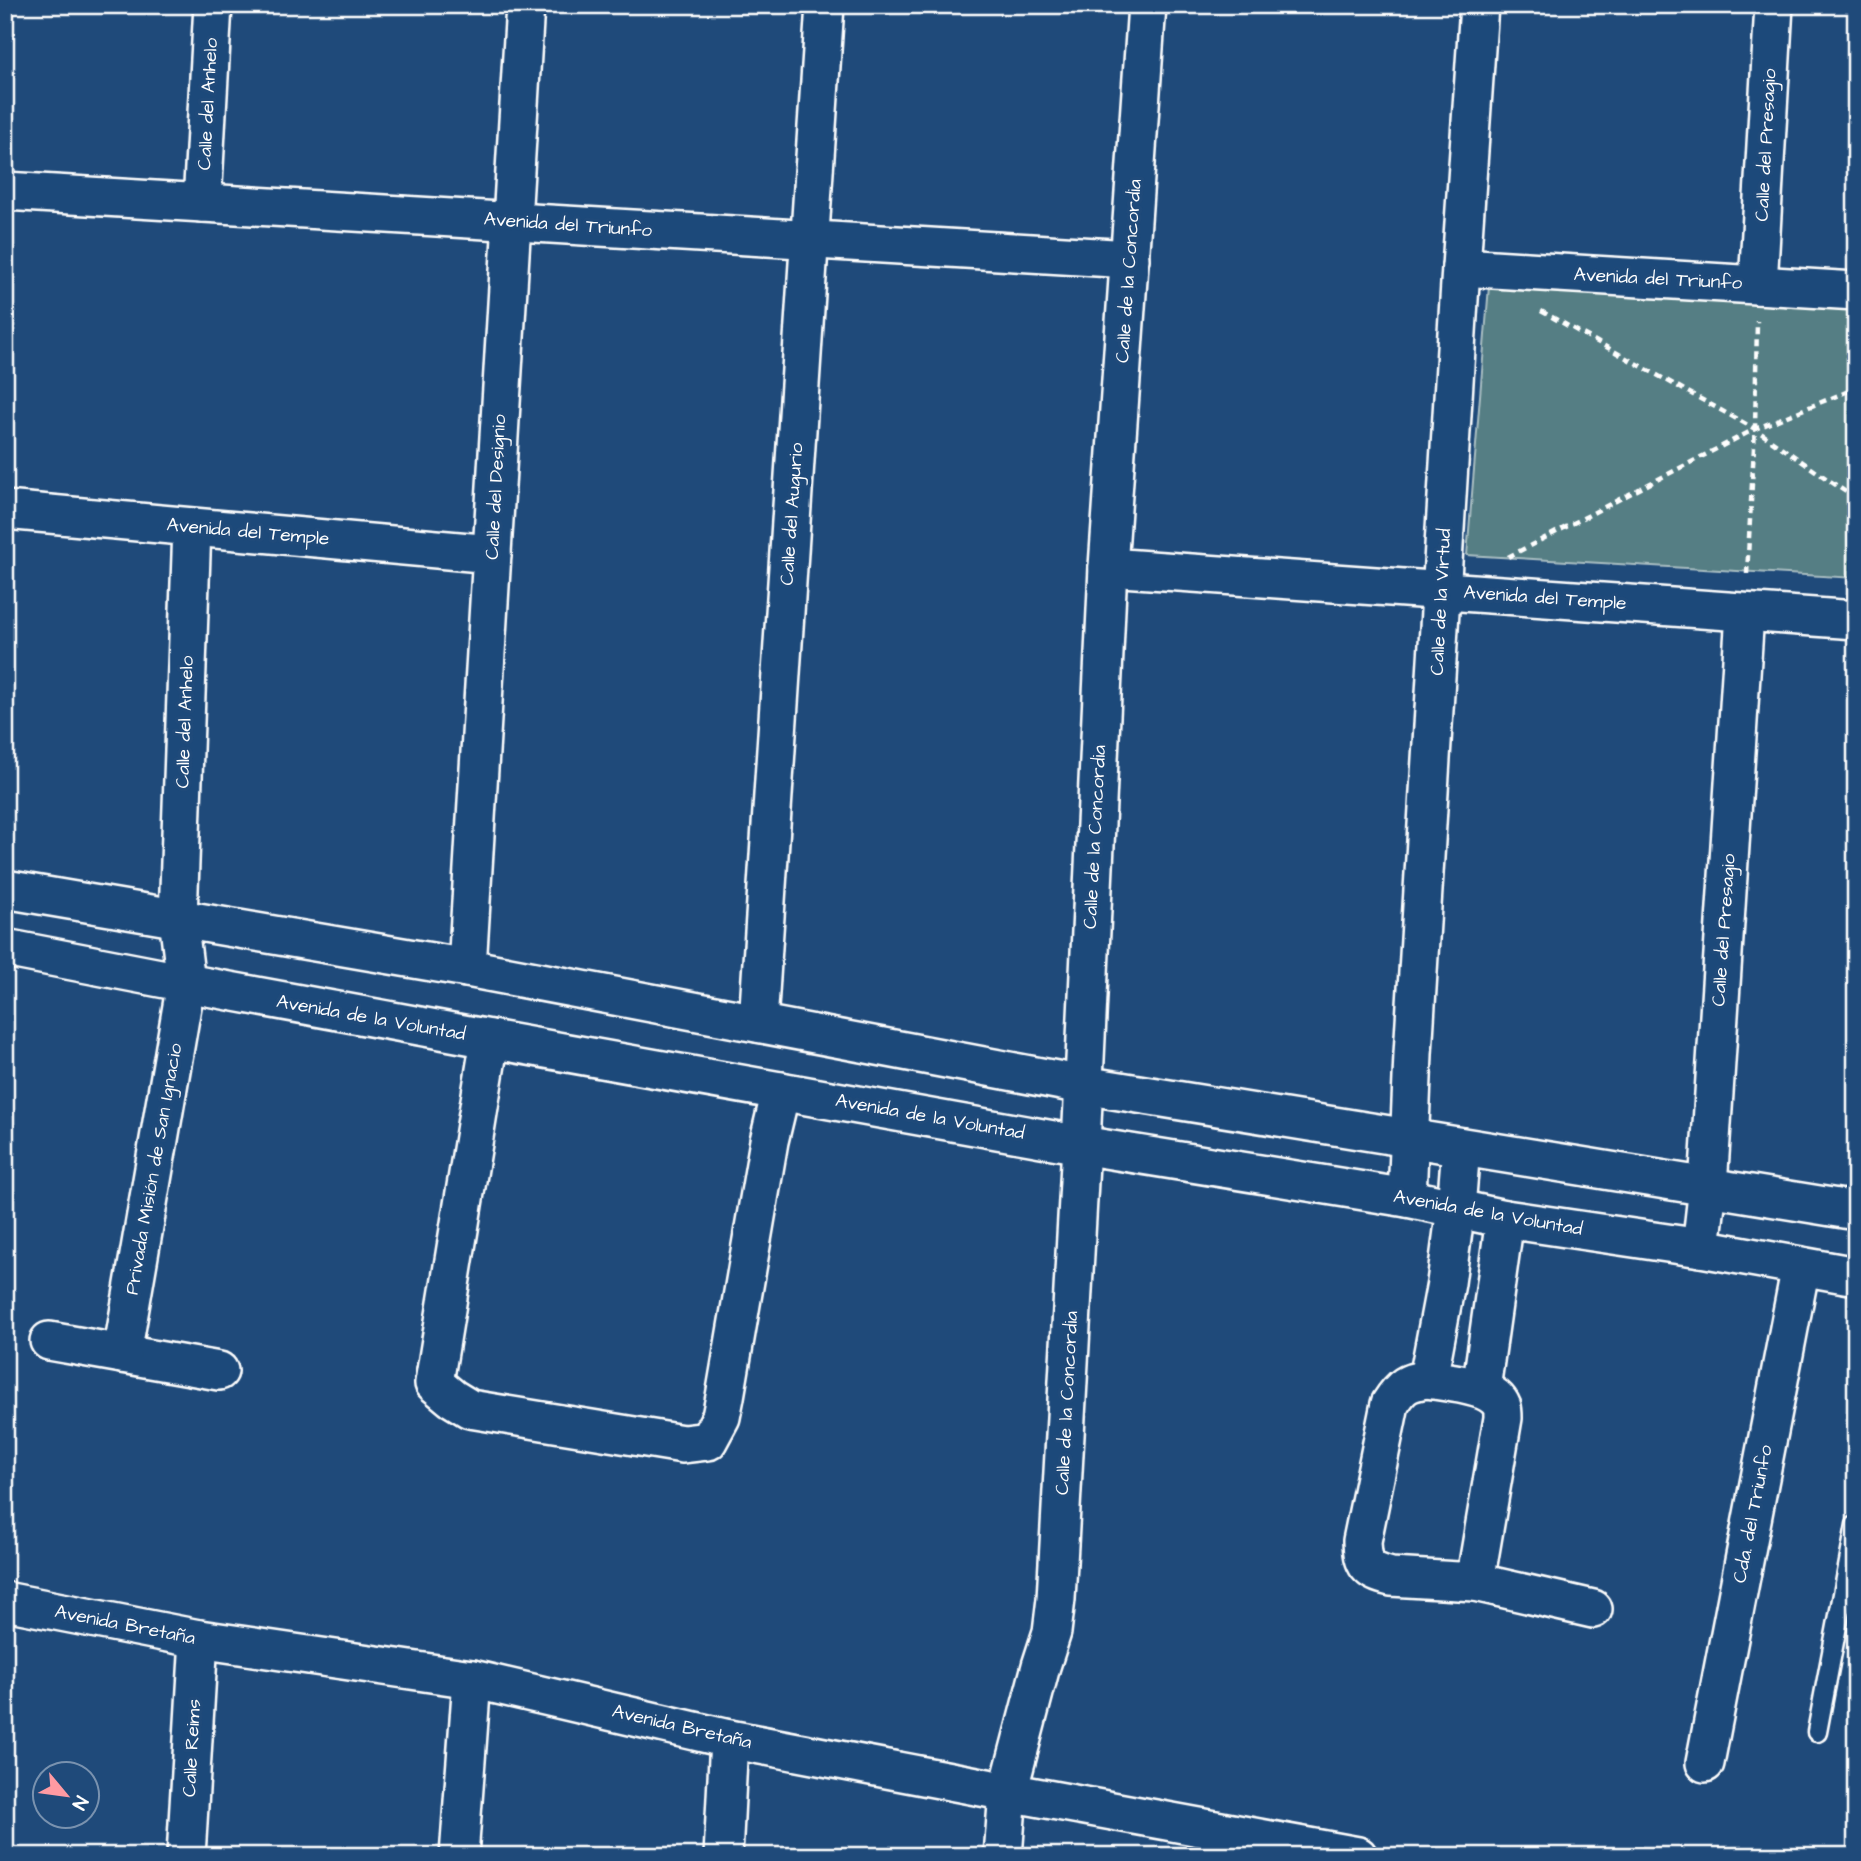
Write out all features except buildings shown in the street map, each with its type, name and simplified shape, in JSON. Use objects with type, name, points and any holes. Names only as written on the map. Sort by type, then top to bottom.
[{"type":"street","name":"Calle del Anhelo","points":[[202,203],[213,5]]},
{"type":"street","name":"Calle del Designio","points":[[467,968],[525,5]]},
{"type":"street","name":"Calle del Augurio","points":[[758,1023],[825,5]]},
{"type":"street","name":"Calle de la Concordia","points":[[1003,1856],[1008,1792],[1052,1632],[1056,1599],[1081,1145],[1108,567],[1147,5]]},
{"type":"street","name":"Calle de la Virtud","points":[[1407,1198],[1414,1040],[1479,5]]},
{"type":"street","name":"Calle del Presagio","points":[[1758,285],[1774,5]]},
{"type":"street","name":"Avenida del Triunfo","points":[[5,191],[1130,258]]},
{"type":"street","name":"Avenida del Triunfo","points":[[1461,267],[1856,291]]},
{"type":"street","name":"Avenida del Temple","points":[[5,510],[492,554]]},
{"type":"street","name":"Calle del Anhelo","points":[[186,984],[178,918],[192,527]]},
{"type":"street","name":"Avenida del Temple","points":[[1108,567],[1856,620]]},
{"type":"street","name":"Calle del Presagio","points":[[1702,1248],[1745,612]]},
{"type":"street","points":[[5,890],[467,968],[1083,1086],[1856,1211]]},
{"type":"street","name":"Avenida de la Voluntad","points":[[5,948],[186,984],[1081,1145],[1407,1198],[1505,1219],[1702,1248],[1856,1276]]},
{"type":"street","name":"Privada Misión de San Ignacio","points":[[122,1354],[186,984]]},
{"type":"street","points":[[490,1039],[435,1383],[470,1409],[683,1444],[708,1441],[721,1417],[780,1091]]},
{"type":"street","points":[[1429,1379],[1446,1283],[1461,1147]]},
{"type":"street","points":[[1481,1388],[1505,1219]]},
{"type":"street","name":"Cda. del Triunfo","points":[[1705,1763],[1801,1266]]},
{"type":"street","points":[[1446,1283],[1495,1290]]},
{"type":"street","points":[[49,1341],[219,1371]]},
{"type":"street","points":[[1475,1582],[1503,1418],[1502,1406],[1495,1397],[1481,1388],[1429,1379],[1411,1382],[1399,1390],[1390,1404],[1362,1541],[1367,1567],[1378,1574],[1391,1577],[1475,1582],[1593,1608]]},
{"type":"street","name":"Avenida Bretaña","points":[[5,1601],[199,1639],[472,1679],[729,1739],[1008,1792],[1283,1849],[1358,1856]]},
{"type":"street","name":"Calle Reims","points":[[186,1856],[199,1639]]},
{"type":"street","points":[[459,1856],[472,1679]]},
{"type":"street","points":[[723,1856],[729,1739]]},
{"type":"lane","points":[[1817,1732],[1856,1525]]},
{"type":"path","points":[[1745,612],[1755,429],[1758,285]]},
{"type":"path","points":[[1531,306],[1755,429],[1856,499]]},
{"type":"path","points":[[1503,560],[1755,429],[1856,388]]},
{"type":"green space","points":[[1489,286],[1856,307],[1856,578],[1467,555]]}]
